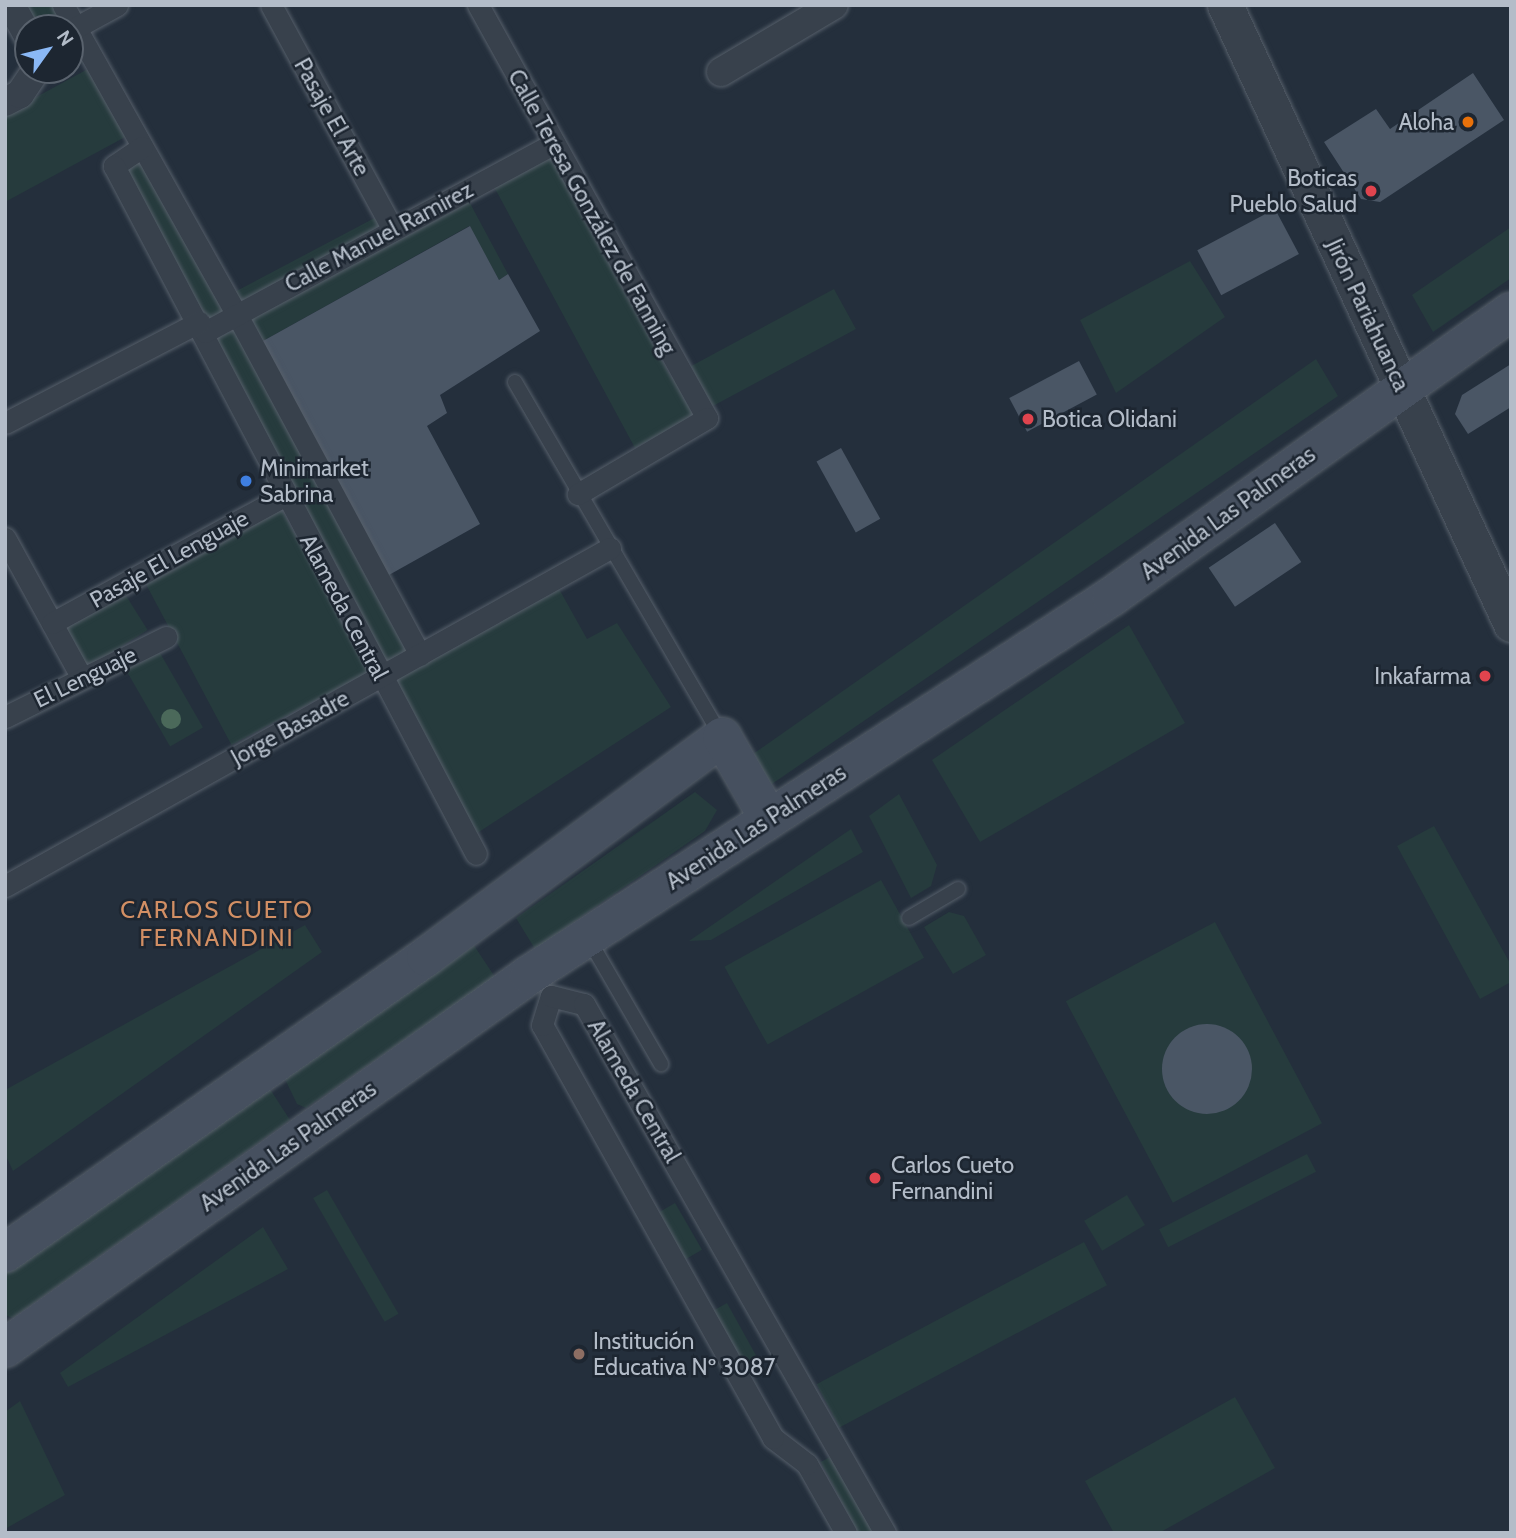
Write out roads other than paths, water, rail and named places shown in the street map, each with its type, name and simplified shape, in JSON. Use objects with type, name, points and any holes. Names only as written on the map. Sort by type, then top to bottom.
[{"type":"main road","name":"Avenida Las Palmeras","points":[[5,1348],[587,936],[1111,597],[1402,387],[1511,312]]},
{"type":"main road","points":[[5,1253],[426,957],[722,737],[768,817]]},
{"type":"street","points":[[84,23],[117,5]]},
{"type":"street","name":"Pasaje El Arte","points":[[271,5],[393,230]]},
{"type":"street","name":"Calle Teresa González de Fanning","points":[[478,5],[707,418],[578,494]]},
{"type":"street","points":[[721,72],[834,5]]},
{"type":"street","name":"Jirón Pariahuanca","points":[[1226,5],[1511,624]]},
{"type":"street","name":"Alameda Central","points":[[84,44],[237,315],[420,655]]},
{"type":"street","points":[[5,102],[20,94],[27,84]]},
{"type":"street","name":"Calle Manuel Ramirez","points":[[5,423],[202,327],[237,315],[554,143]]},
{"type":"street","name":"Alameda Central","points":[[142,146],[114,166],[202,327],[286,495],[476,854]]},
{"type":"street","name":"Pasaje El Lenguaje","points":[[52,623],[286,495]]},
{"type":"street","points":[[5,538],[81,676]]},
{"type":"street","name":"Jorge Basadre","points":[[5,886],[610,548]]},
{"type":"street","name":"El Lenguaje","points":[[5,717],[81,676],[166,637]]},
{"type":"street","name":"Alameda Central","points":[[846,1533],[807,1464],[773,1438],[542,1025],[551,996],[584,1004],[885,1533]]},
{"type":"lane","points":[[516,382],[578,494],[722,737]]},
{"type":"lane","points":[[909,918],[958,889]]},
{"type":"lane","points":[[587,936],[661,1064]]},
{"type":"place","name":"Aloha","points":[[1468,122]]},
{"type":"place","name":"Boticas Pueblo Salud","points":[[1371,191]]},
{"type":"place","name":"Botica Olidani","points":[[1028,419]]},
{"type":"place","name":"Minimarket Sabrina","points":[[246,481]]},
{"type":"place","name":"Inkafarma","points":[[1485,676]]},
{"type":"place","name":"Carlos Cueto Fernandini","points":[[875,1178]]},
{"type":"place","name":"Institución Educativa Nº 3087","points":[[579,1354]]},
{"type":"district","name":"CARLOS CUETO FERNANDINI","points":[[217,924]]}]
